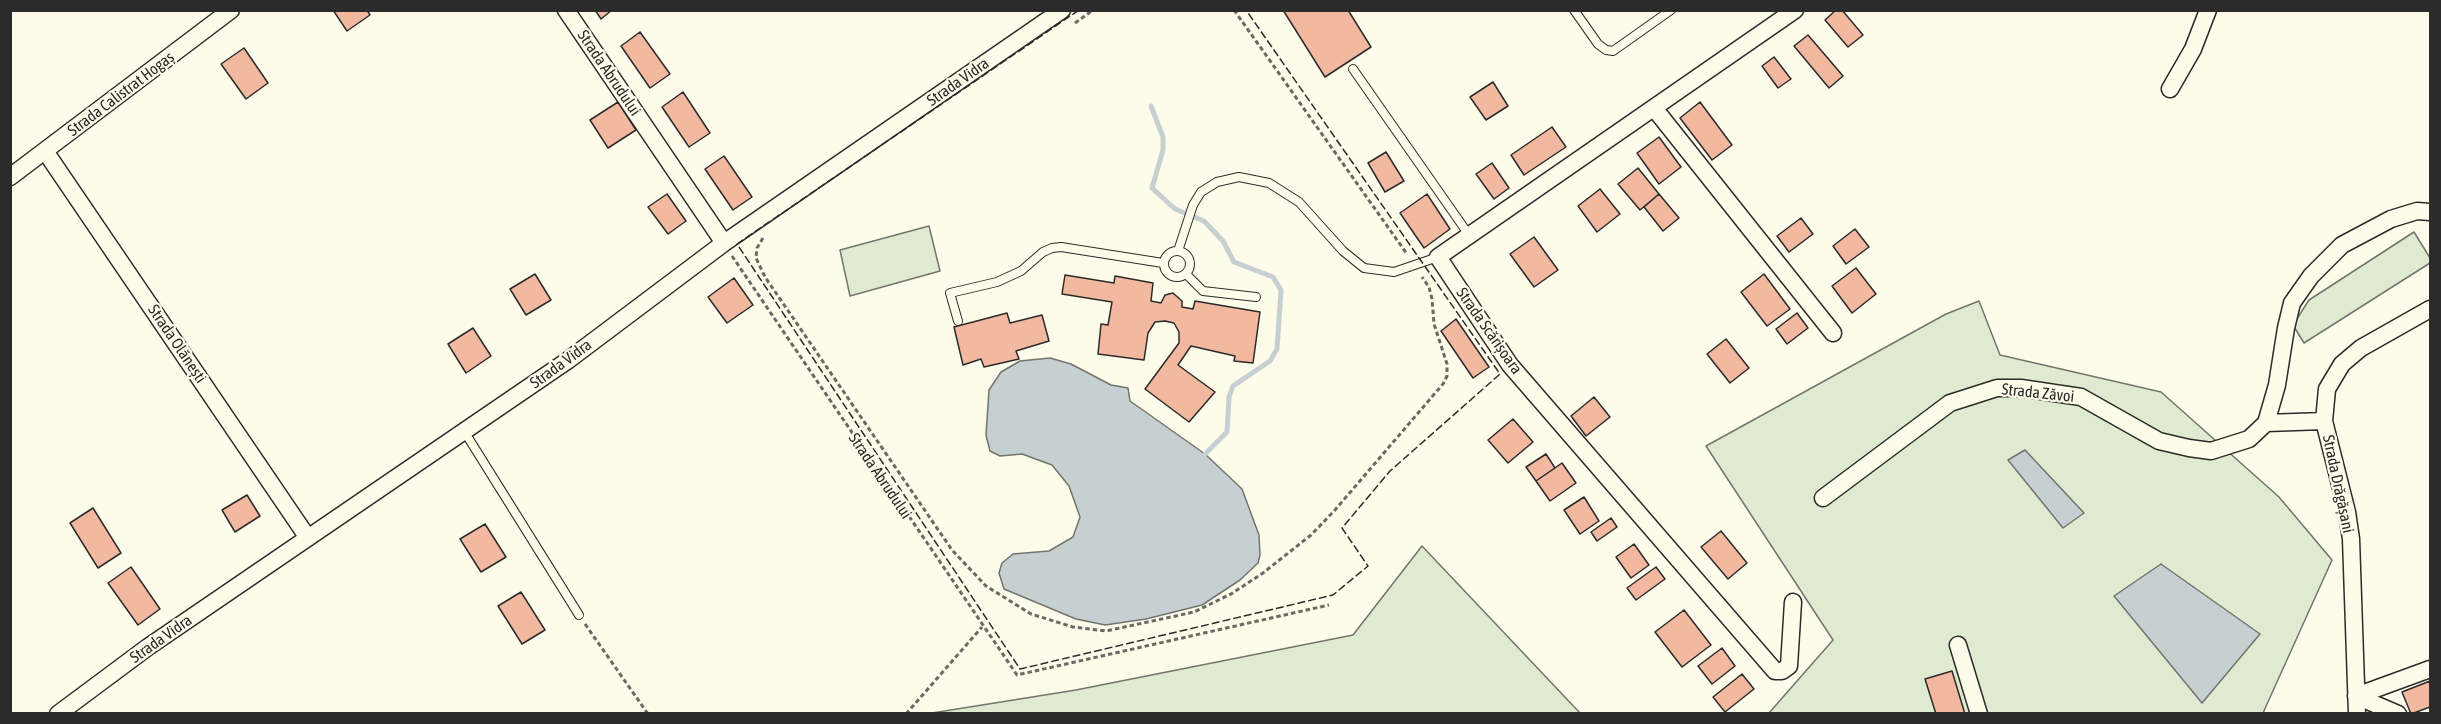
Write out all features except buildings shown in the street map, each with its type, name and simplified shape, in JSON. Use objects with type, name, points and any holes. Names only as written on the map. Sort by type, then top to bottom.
[{"type":"street","name":"Strada Calistrat Hogaș","points":[[10,177],[231,10]]},
{"type":"street","name":"Strada Abrudului","points":[[566,10],[724,243]]},
{"type":"street","name":"Strada Vidra","points":[[58,714],[148,647],[567,361],[724,243],[1062,10]]},
{"type":"street","points":[[2170,89],[2193,49],[2208,10]]},
{"type":"street","points":[[1438,257],[1791,12]]},
{"type":"street","points":[[1654,108],[1833,333]]},
{"type":"street","name":"Strada Olănești","points":[[45,151],[308,538]]},
{"type":"street","points":[[2324,421],[2266,423],[2277,385],[2292,303],[2311,276],[2342,245],[2391,219],[2417,211],[2430,212]]},
{"type":"street","name":"Strada Scărișoara","points":[[1438,257],[1510,365],[1775,671],[1782,671],[1788,666],[1793,602]]},
{"type":"street","name":"Strada Drăgășani","points":[[2357,714],[2348,521],[2324,421],[2327,389],[2342,364],[2361,348],[2430,309]]},
{"type":"street","name":"Strada Zăvoi","points":[[1823,498],[1950,403],[1997,388],[2021,388],[2081,397],[2159,441],[2211,451],[2249,440],[2266,423]]},
{"type":"street","points":[[1958,645],[1979,714]]},
{"type":"street","points":[[2356,696],[2430,669]]},
{"type":"street","points":[[2356,696],[2398,714]]},
{"type":"lane","points":[[1574,10],[1598,44],[1606,50],[1613,51],[1671,10]]},
{"type":"lane","points":[[1353,69],[1469,235]]},
{"type":"lane","points":[[1178,251],[1193,205],[1201,192],[1217,182],[1239,177],[1269,183],[1299,202],[1342,251],[1364,268],[1394,272],[1438,257]]},
{"type":"lane","points":[[958,321],[950,293],[997,282],[1021,271],[1043,252],[1052,248],[1061,247],[1163,263]]},
{"type":"lane","points":[[1178,251],[1185,254],[1190,261],[1186,274],[1177,278],[1169,275],[1163,263],[1167,255],[1178,251]]},
{"type":"lane","points":[[1186,274],[1203,291],[1256,297]]},
{"type":"lane","points":[[464,431],[579,615]]},
{"type":"path","points":[[1073,24],[1093,10]]},
{"type":"path","points":[[763,238],[757,248],[756,258],[765,277],[952,550],[986,586],[1030,614],[1073,627],[1106,631],[1194,612],[1231,594],[1263,573],[1311,535],[1443,384],[1447,376],[1447,364],[1434,324],[1429,287],[1234,10]]},
{"type":"path","name":"Strada Abrudului","points":[[724,243],[982,627],[1017,675],[1329,605]]},
{"type":"path","points":[[579,615],[648,714]]},
{"type":"path","points":[[906,714],[982,627]]},
{"type":"green space","points":[[929,226],[940,271],[850,296],[840,250]]},
{"type":"green space","points":[[2414,232],[2430,258],[2430,263],[2304,343],[2293,325],[2309,300]]},
{"type":"green space","points":[[1979,301],[2000,355],[2161,392],[2279,497],[2332,560],[2263,713],[1769,713],[1833,640],[1706,446],[1946,314]]},
{"type":"green space","points":[[1422,546],[1580,713],[932,713],[1076,690],[1353,635]]},
{"type":"shaded area","points":[[1050,358],[1071,364],[1111,385],[1128,388],[1130,401],[1205,454],[1242,489],[1259,535],[1260,555],[1258,563],[1240,580],[1202,605],[1146,619],[1105,625],[1076,619],[1004,589],[999,573],[1002,563],[1013,554],[1049,551],[1073,537],[1080,517],[1069,486],[1052,465],[1022,454],[1000,456],[990,451],[986,435],[989,390],[1001,372],[1020,361]]},
{"type":"shaded area","points":[[2025,450],[2084,513],[2063,528],[2008,460]]},
{"type":"shaded area","points":[[2161,564],[2260,634],[2202,703],[2114,596]]},
{"type":"waterway","points":[[1151,106],[1163,137],[1163,150],[1152,188],[1175,209],[1204,221],[1223,241],[1234,262],[1273,277],[1281,290],[1277,349],[1270,361],[1233,386],[1229,397],[1227,432],[1205,454]]},
{"type":"fence","points":[[1079,10],[737,244],[1020,669],[1333,595],[1368,566],[1342,528],[1390,471],[1500,374],[1246,10]]}]
